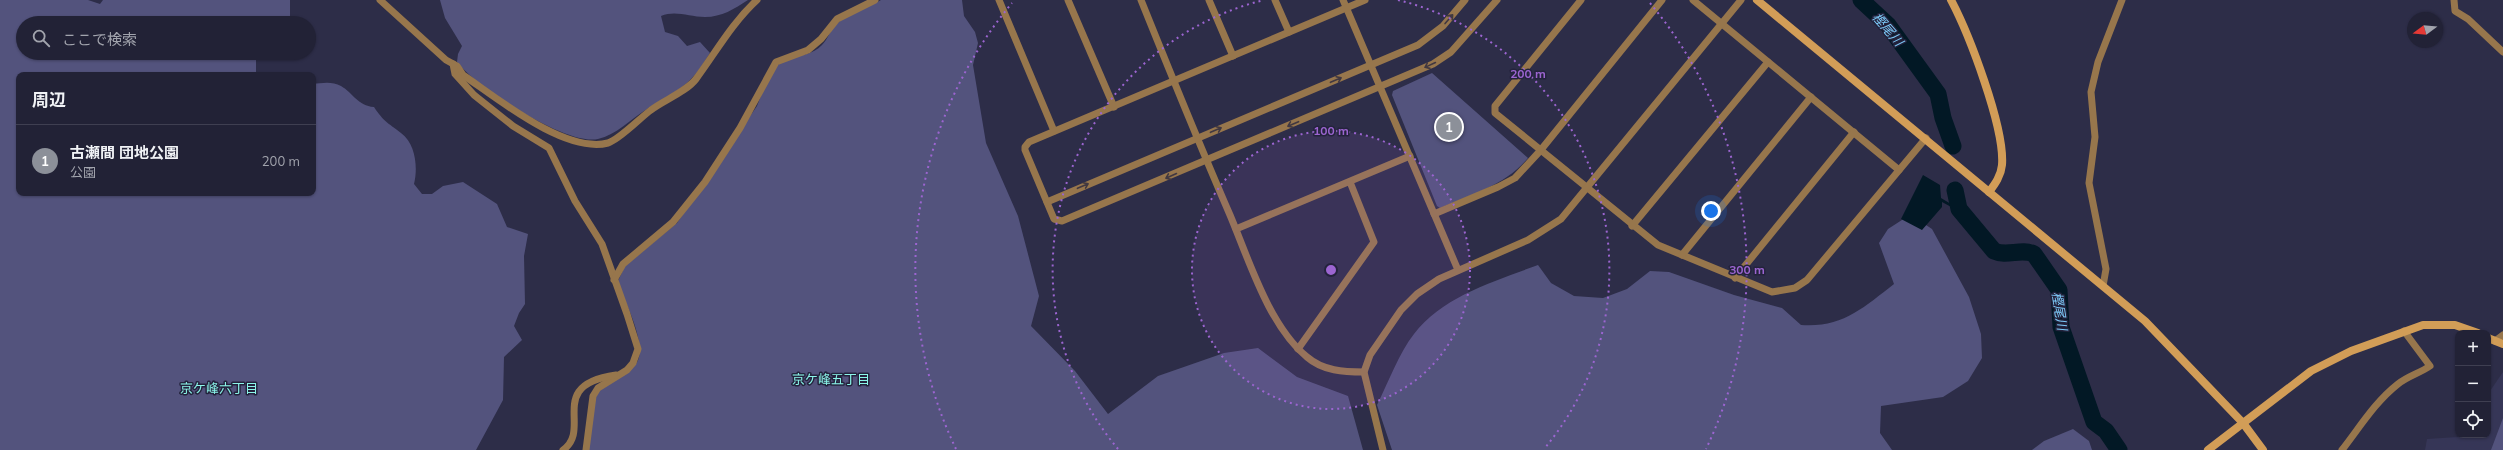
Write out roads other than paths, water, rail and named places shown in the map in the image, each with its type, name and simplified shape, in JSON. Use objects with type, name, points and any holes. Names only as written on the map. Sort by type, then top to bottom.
[{"type":"street","points":[[384,1],[463,75],[528,120],[554,133],[594,144],[609,142],[662,102],[695,81],[740,16],[757,0]]},
{"type":"street","points":[[614,280],[623,264],[673,222],[705,182],[740,128],[776,62],[808,50],[821,39],[837,19],[875,0]]},
{"type":"street","points":[[999,0],[1054,131]]},
{"type":"street","points":[[1068,0],[1114,106]]},
{"type":"street","points":[[1141,0],[1206,160],[1275,320],[1307,358],[1330,369],[1364,372]]},
{"type":"street","points":[[1209,0],[1233,56]]},
{"type":"street","points":[[1275,0],[1289,32]]},
{"type":"street","points":[[1344,0],[1458,270]]},
{"type":"street","points":[[1366,0],[1029,142],[1025,147],[1054,219],[1062,222],[1433,64],[1451,52],[1497,0]]},
{"type":"street","points":[[1047,202],[1372,65],[1427,40],[1443,26],[1465,0]]},
{"type":"street","points":[[1581,0],[1495,106],[1495,113],[1650,240],[1735,278],[1772,292],[1800,286],[1807,280],[1926,138]]},
{"type":"street","points":[[1434,214],[1510,181],[1540,151],[1662,0]]},
{"type":"street","points":[[1693,0],[1899,170]]},
{"type":"street","points":[[1383,450],[1364,372],[1370,355],[1406,305],[1429,285],[1458,270],[1528,240],[1548,229],[1566,213],[1741,0]]},
{"type":"street","points":[[1757,0],[1926,138],[2103,286],[2169,344],[2243,423],[2263,450]]},
{"type":"street","points":[[1951,0],[1985,87],[1998,131],[2002,166],[1998,181],[1989,192]]},
{"type":"street","points":[[2103,286],[2106,269],[2089,183],[2089,170],[2095,137],[2091,92],[2098,62],[2122,0]]},
{"type":"street","points":[[2454,0],[2455,11],[2468,19],[2503,52]]},
{"type":"street","points":[[1632,226],[1768,62]]},
{"type":"street","points":[[453,64],[454,74],[474,95],[513,126],[550,148],[575,201],[602,244],[638,349],[633,363],[598,388],[593,396],[586,450]]},
{"type":"street","points":[[1682,255],[1811,97]]},
{"type":"street","points":[[1735,278],[1854,132]]},
{"type":"street","points":[[1236,229],[1410,156]]},
{"type":"street","points":[[1298,349],[1375,240],[1350,182]]},
{"type":"street","points":[[2208,450],[2311,370],[2351,351],[2422,325],[2455,325],[2469,330]]},
{"type":"street","points":[[2342,450],[2388,392],[2405,378],[2423,371],[2430,366],[2404,331]]},
{"type":"street","points":[[2491,339],[2503,335]]},
{"type":"street","points":[[2491,339],[2503,344]]},
{"type":"street","points":[[563,450],[574,434],[573,407],[577,394],[586,384],[596,378],[618,374]]},
{"type":"waterway","name":"樫尾川","points":[[1861,0],[1888,25],[1938,94],[1943,118],[1953,146]]},
{"type":"waterway","name":"樫尾川","points":[[1955,190],[1959,209],[1994,251],[1999,253],[2029,252],[2034,254],[2059,290],[2061,327],[2094,422],[2106,431],[2119,450]]},
{"type":"place","name":"古瀬間 団地公園","points":[[1449,127]]},
{"type":"district","name":"京ケ峰五丁目","points":[[831,379]]},
{"type":"district","name":"京ケ峰六丁目","points":[[219,388]]}]
